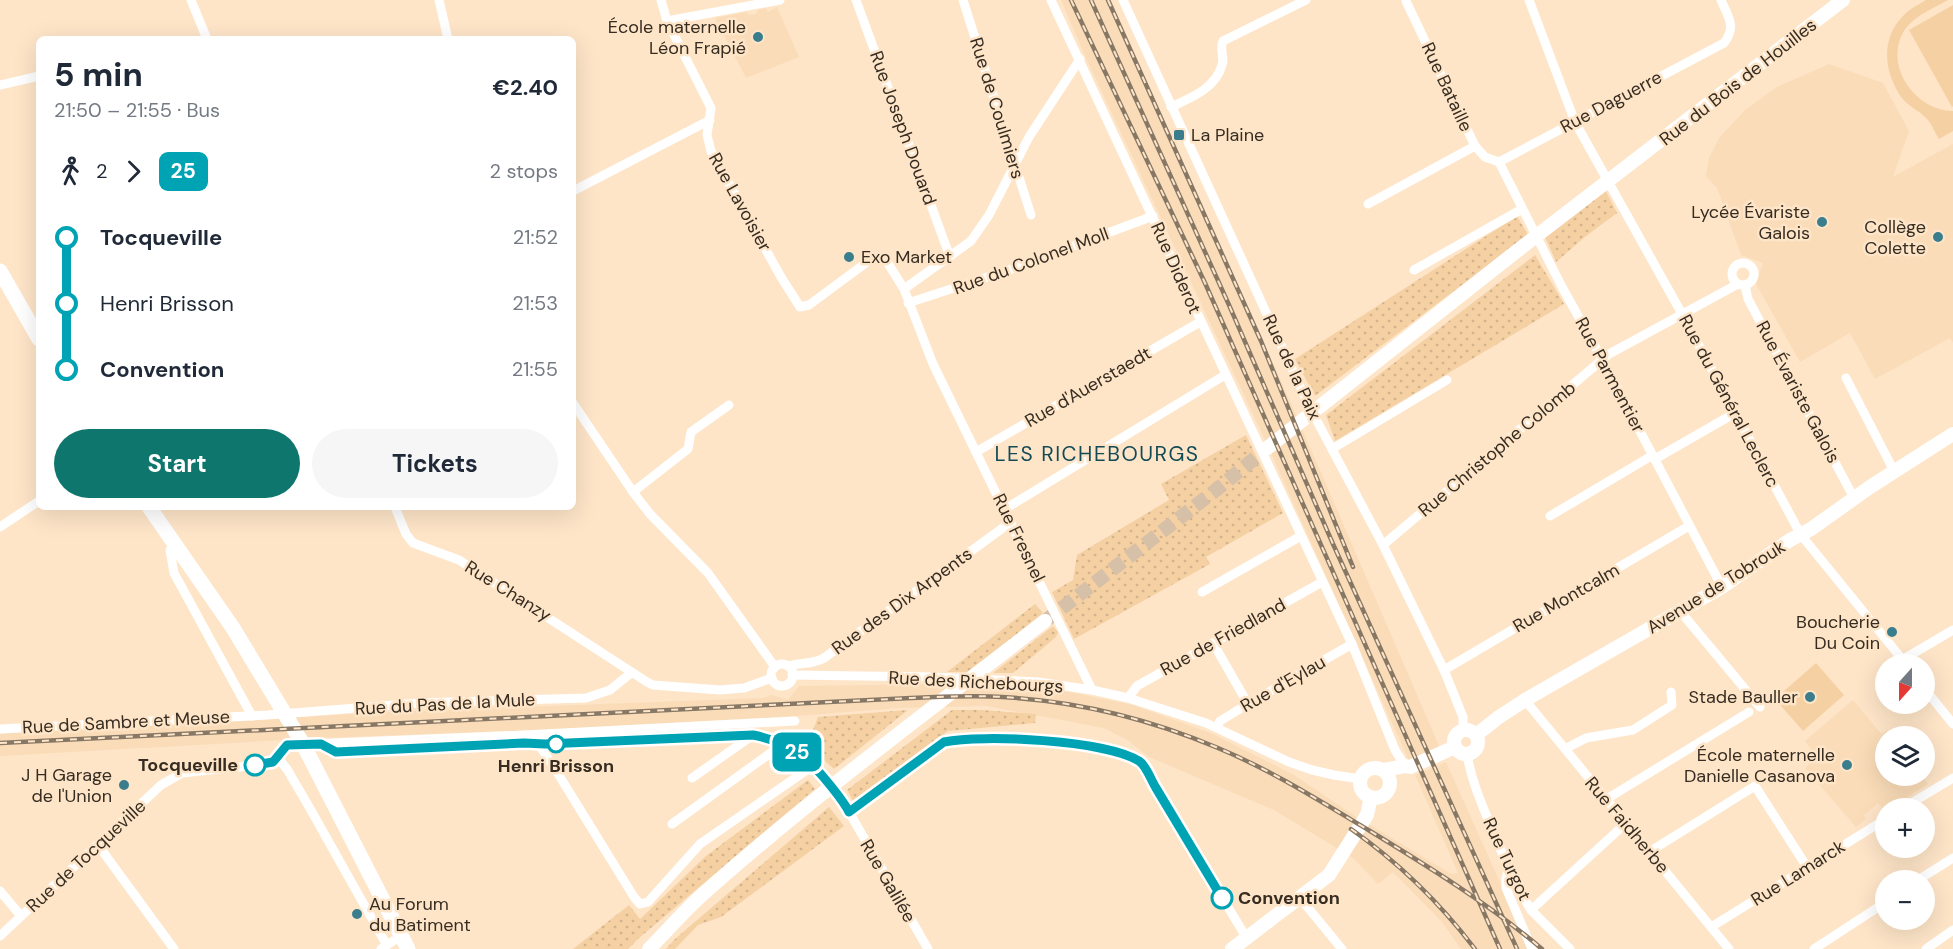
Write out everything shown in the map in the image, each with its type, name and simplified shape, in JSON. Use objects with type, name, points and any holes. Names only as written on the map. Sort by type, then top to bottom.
[{"type":"main road","name":"Rue du Bois de Houilles","points":[[1266,448],[1843,0]]},
{"type":"main road","points":[[0,258],[36,320]]},
{"type":"main road","points":[[0,271],[36,334]]},
{"type":"main road","name":"Avenue de Tobrouk","points":[[1470,733],[1722,587],[1953,434]]},
{"type":"main road","points":[[143,510],[274,703]]},
{"type":"main road","points":[[151,510],[207,589],[247,652],[408,949]]},
{"type":"main road","points":[[649,949],[702,896],[767,839],[1045,621]]},
{"type":"main road","points":[[1387,776],[1451,749],[1456,735],[1470,733],[1478,739],[1477,747],[1467,755],[1451,749]]},
{"type":"main road","points":[[302,753],[343,835],[389,945]]},
{"type":"main road","points":[[1370,768],[1380,768],[1387,776],[1390,786],[1381,797],[1371,797],[1361,788],[1360,778],[1370,768]]},
{"type":"main road","points":[[1239,945],[1329,875],[1367,815],[1371,797]]},
{"type":"street","points":[[191,0],[204,36]]},
{"type":"street","points":[[439,0],[447,36]]},
{"type":"street","name":"Rue Lavoisier","points":[[661,0],[667,21],[711,108],[707,135],[711,151],[800,307],[809,305],[874,257],[884,257]]},
{"type":"street","points":[[667,21],[780,0]]},
{"type":"street","name":"Rue Joseph Douard","points":[[856,0],[950,257]]},
{"type":"street","name":"Rue de Coulmiers","points":[[963,0],[1030,216]]},
{"type":"street","name":"Rue Diderot","points":[[1052,0],[1200,322],[1352,644],[1395,750],[1409,766]]},
{"type":"street","name":"Rue de la Paix","points":[[1123,0],[1309,406],[1383,545],[1444,670],[1470,733]]},
{"type":"street","points":[[1171,107],[1198,94],[1214,80],[1223,63],[1221,46],[1223,41],[1306,0]]},
{"type":"street","name":"Rue du Général Leclerc","points":[[1529,0],[1575,122],[1801,535],[1898,654]]},
{"type":"street","name":"Rue Daguerre","points":[[1498,162],[1724,43],[1730,34],[1730,23],[1721,0]]},
{"type":"street","name":"Rue Bataille","points":[[1406,1],[1475,146],[1485,157],[1498,162]]},
{"type":"street","points":[[904,289],[971,241],[989,215],[1029,137],[1080,59]]},
{"type":"street","points":[[0,85],[36,77]]},
{"type":"street","points":[[576,189],[710,120]]},
{"type":"street","points":[[1368,204],[1475,146]]},
{"type":"street","name":"Rue Parmentier","points":[[1498,162],[1722,587]]},
{"type":"street","points":[[1414,270],[1522,210]]},
{"type":"street","name":"Rue du Colonel Moll","points":[[908,303],[1009,270],[1153,216]]},
{"type":"street","name":"Rue Fresnel","points":[[884,257],[904,289],[933,364],[1092,690]]},
{"type":"street","name":"Rue Christophe Colomb","points":[[1383,545],[1602,359],[1682,314],[1741,285]]},
{"type":"street","name":"Rue Évariste Galois","points":[[1741,285],[1854,498]]},
{"type":"street","name":"Rue d'Auerstaedt","points":[[976,452],[1200,322]]},
{"type":"street","points":[[1005,509],[1226,375]]},
{"type":"street","points":[[1846,378],[1894,471]]},
{"type":"street","points":[[1332,449],[1447,380]]},
{"type":"street","points":[[633,492],[688,449],[691,432],[729,405]]},
{"type":"street","points":[[576,407],[633,492],[650,514],[708,573],[775,667]]},
{"type":"street","points":[[1550,516],[1736,413]]},
{"type":"street","points":[[0,527],[36,503]]},
{"type":"street","name":"Rue Chanzy","points":[[396,510],[412,543],[459,560],[631,673],[653,685],[720,690],[744,688],[772,678]]},
{"type":"street","name":"Rue des Dix Arpents","points":[[790,671],[797,663],[819,662],[1011,522]]},
{"type":"street","name":"Rue Montcalm","points":[[1444,670],[1689,526]]},
{"type":"street","points":[[1202,592],[1301,536]]},
{"type":"street","points":[[170,550],[174,573],[252,716]]},
{"type":"street","name":"Rue de Friedland","points":[[1128,698],[1137,686],[1322,582]]},
{"type":"street","points":[[1680,611],[1760,707]]},
{"type":"street","points":[[1916,654],[1953,630]]},
{"type":"street","points":[[1212,643],[1248,704]]},
{"type":"street","name":"Rue d'Eylau","points":[[1217,727],[1220,721],[1352,644]]},
{"type":"street","points":[[819,662],[824,664],[828,675]]},
{"type":"street","points":[[781,664],[790,671],[790,681],[785,685],[778,685],[772,678],[771,672],[781,664]]},
{"type":"street","name":"Rue des Richebourgs","points":[[790,671],[828,675],[1038,681],[1092,690],[1128,698],[1217,727],[1288,762],[1312,770],[1334,776],[1360,778]]},
{"type":"street","name":"Rue du Pas de la Mule","points":[[252,716],[420,703],[586,698],[610,690],[631,673]]},
{"type":"street","points":[[1565,749],[1586,738],[1633,730],[1671,705],[1671,693]]},
{"type":"street","name":"Rue Faidherbe","points":[[1525,700],[1729,949]]},
{"type":"street","points":[[1935,702],[1953,724]]},
{"type":"street","points":[[1605,800],[1749,712]]},
{"type":"street","name":"Rue de Sambre et Meuse","points":[[0,729],[252,716]]},
{"type":"street","name":"Rue de Tocqueville","points":[[0,936],[161,785],[176,776],[195,771],[267,764],[273,762],[287,745],[795,721]]},
{"type":"street","points":[[522,734],[538,744],[640,904],[648,902],[700,844],[814,765],[783,744],[753,735],[538,744]]},
{"type":"street","points":[[692,778],[753,735]]},
{"type":"street","points":[[847,809],[933,749],[944,742],[957,739],[993,738],[1083,744],[1113,751],[1140,761],[1239,945]]},
{"type":"street","points":[[672,824],[783,744]]},
{"type":"street","name":"Rue Turgot","points":[[1467,755],[1478,796],[1509,868],[1531,910],[1570,949]]},
{"type":"street","points":[[277,757],[287,769],[389,945]]},
{"type":"street","name":"Rue Galilée","points":[[814,765],[847,809],[928,949]]},
{"type":"street","points":[[1920,798],[1953,778]]},
{"type":"street","points":[[1649,852],[1755,786],[1808,867]]},
{"type":"street","points":[[1531,910],[1625,824]]},
{"type":"street","name":"Rue Lamarck","points":[[1711,927],[1875,826]]},
{"type":"street","points":[[98,845],[174,949]]},
{"type":"street","points":[[1934,870],[1953,858]]},
{"type":"street","points":[[1509,868],[1506,888],[1532,949]]},
{"type":"street","points":[[0,891],[21,916]]},
{"type":"street","points":[[1300,898],[1342,949]]},
{"type":"street","points":[[1814,949],[1875,909]]},
{"type":"street","points":[[1926,949],[1953,930]]},
{"type":"shaded area","points":[[1061,0],[1111,0],[1297,417],[1440,748],[1409,761],[1265,440]]},
{"type":"shaded area","points":[[1926,0],[1948,0],[1910,23],[1899,42],[1897,56],[1906,83],[1915,94],[1926,103],[1939,109],[1953,111],[1953,131],[1939,139],[1927,119],[1902,98],[1888,67],[1888,45],[1896,25],[1908,11]]},
{"type":"shaded area","points":[[1953,5],[1953,106],[1952,107],[1909,30]]},
{"type":"shaded area","name":"École maternelle Léon Frapié","points":[[777,7],[799,57],[746,78],[715,18],[747,12],[749,15],[756,14],[758,10],[766,8],[768,12]]},
{"type":"shaded area","name":"Lycée Évariste Galois","points":[[1829,64],[1883,83],[1909,131],[1893,177],[1953,144],[1953,343],[1950,338],[1875,379],[1850,333],[1800,362],[1756,284],[1763,263],[1741,255],[1717,188],[1706,176],[1709,158],[1719,138],[1746,109],[1777,87]]},
{"type":"shaded area","points":[[1606,191],[1617,213],[1556,262],[1545,237]]},
{"type":"shaded area","points":[[1517,216],[1528,235],[1315,396],[1295,359]]},
{"type":"shaded area","points":[[1535,255],[1564,304],[1335,441],[1326,415]]},
{"type":"shaded area","points":[[1246,435],[1283,513],[1206,557],[1210,564],[1074,639],[1052,592],[1073,580],[1077,555],[1169,500],[1161,484]]},
{"type":"shaded area","points":[[1035,604],[1043,613],[969,672],[947,672]]},
{"type":"shaded area","points":[[1053,626],[1058,632],[1056,637],[1013,673],[993,673]]},
{"type":"shaded area","name":"Stade Bauller","points":[[1816,663],[1844,695],[1803,731],[1775,699]]},
{"type":"shaded area","points":[[940,684],[1045,687],[1133,705],[1213,734],[1294,775],[1352,814],[1451,874],[1458,873],[1415,775],[1446,762],[1530,949],[1461,949],[1442,922],[1393,872],[1378,884],[1353,858],[1274,810],[1149,757],[1129,741],[1104,728],[986,706],[899,708],[566,729],[321,738],[0,756],[0,734],[390,712],[763,698],[772,695],[788,700],[799,686]]},
{"type":"shaded area","name":"École maternelle Danielle Casanova","points":[[1853,700],[1875,727],[1875,786],[1925,786],[1906,798],[1875,798],[1875,806],[1864,815],[1866,819],[1856,827],[1805,768],[1812,762],[1805,754],[1811,749],[1805,741]]},
{"type":"shaded area","points":[[908,710],[834,769],[817,754],[823,738],[813,730],[818,717]]},
{"type":"shaded area","points":[[952,710],[1036,714],[1035,723],[948,731],[853,801],[847,790]]},
{"type":"shaded area","points":[[808,780],[815,789],[628,949],[573,949],[629,905],[640,919],[706,856]]},
{"type":"shaded area","points":[[829,807],[844,826],[721,917],[698,925],[675,949],[666,949],[675,939]]},
{"type":"tunnel","points":[[1045,621],[1266,449]]},
{"type":"railway","points":[[1071,0],[1205,283],[1500,949]]},
{"type":"railway","points":[[1091,0],[1229,305],[1333,544],[1517,949]]},
{"type":"railway","points":[[1108,0],[1261,341],[1353,567]]},
{"type":"railway","points":[[0,743],[957,696],[1030,699],[1085,707],[1139,720],[1218,748],[1257,766],[1314,797],[1436,872],[1480,901],[1542,949]]},
{"type":"railway","points":[[1351,829],[1417,884],[1475,949]]},
{"type":"bus line","name":"25","points":[[255,765],[273,762],[287,745],[321,744],[336,752],[753,735],[783,744],[807,759],[819,771],[849,812],[944,742],[957,739],[993,738],[1083,744],[1113,751],[1140,761],[1222,898]]},
{"type":"place","name":"École maternelle Léon Frapié","points":[[758,37]]},
{"type":"place","name":"La Plaine","points":[[1179,135]]},
{"type":"place","name":"Lycée Évariste Galois","points":[[1822,222]]},
{"type":"place","name":"Collège Colette","points":[[1938,237]]},
{"type":"place","name":"Exo Market","points":[[849,257]]},
{"type":"place","name":"Boucherie Du Coin","points":[[1892,632]]},
{"type":"place","name":"Stade Bauller","points":[[1810,697]]},
{"type":"place","name":"Henri Brisson","points":[[556,744]]},
{"type":"place","name":"Tocqueville","points":[[255,765]]},
{"type":"place","name":"École maternelle Danielle Casanova","points":[[1847,765]]},
{"type":"place","name":"J H Garage de l'Union","points":[[124,785]]},
{"type":"place","name":"Convention","points":[[1222,898]]},
{"type":"place","name":"Au Forum du Batiment","points":[[357,914]]},
{"type":"district","name":"LES RICHEBOURGS","points":[[1097,454]]}]
